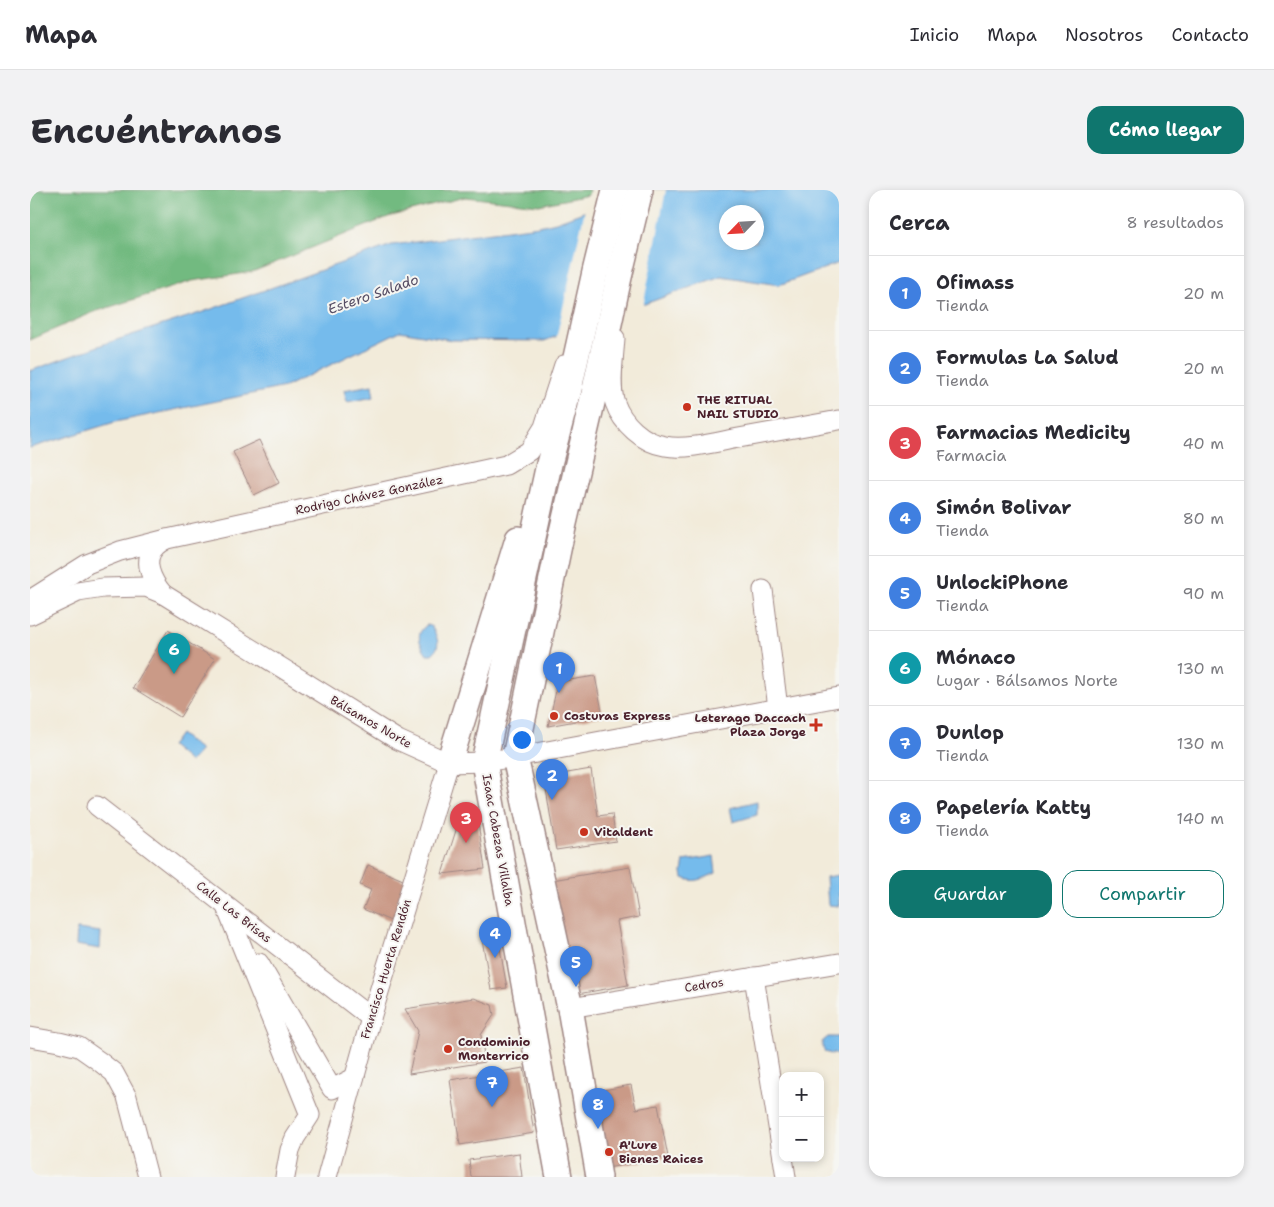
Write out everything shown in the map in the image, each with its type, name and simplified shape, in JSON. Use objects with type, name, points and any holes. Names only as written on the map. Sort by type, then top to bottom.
[{"type":"main road","name":"Isaac Cabezas Villalba","points":[[559,1177],[484,762],[549,464],[563,388],[615,190]]},
{"type":"main road","points":[[599,1177],[570,1008],[515,757],[559,545],[603,389],[619,277],[640,190]]},
{"type":"main road","points":[[449,763],[537,478],[549,464]]},
{"type":"street","name":"Rodrigo Chávez González","points":[[30,600],[87,564],[120,551],[166,539],[506,465],[529,452],[544,427],[563,388]]},
{"type":"street","points":[[603,389],[614,402],[626,422],[636,432],[658,445],[664,446],[679,447],[713,443],[839,420]]},
{"type":"street","points":[[163,594],[151,578],[149,568],[150,556],[155,546],[166,539]]},
{"type":"street","points":[[30,615],[78,592],[103,588],[146,587],[163,594]]},
{"type":"street","points":[[763,590],[778,708]]},
{"type":"street","name":"Bálsamos Norte","points":[[163,594],[398,740],[449,763],[484,762],[515,757],[839,697]]},
{"type":"street","name":"Francisco Huerta Rendón","points":[[327,1177],[371,1018],[449,763]]},
{"type":"street","name":"Calle Las Brisas","points":[[97,806],[371,1018]]},
{"type":"street","points":[[226,905],[332,1089],[354,1078]]},
{"type":"street","points":[[226,905],[310,1115],[295,1138],[290,1150],[286,1177]]},
{"type":"street","name":"Cedros","points":[[570,1008],[839,963]]},
{"type":"street","points":[[754,977],[779,1133]]},
{"type":"street","points":[[30,1037],[79,1047],[114,1073],[126,1096],[148,1177]]},
{"type":"street","points":[[784,1162],[786,1177]]},
{"type":"green space","points":[[30,190],[589,190],[588,195],[539,205],[465,197],[388,217],[252,272],[192,281],[94,312],[30,340]]},
{"type":"water","name":"Estero Salado","points":[[644,190],[839,190],[839,263],[779,285],[721,276],[544,341],[452,340],[400,331],[285,387],[115,422],[30,448],[30,371],[392,245],[539,226],[556,222]]},
{"type":"water","points":[[372,385],[374,397],[347,402],[344,390]]},
{"type":"water","points":[[427,625],[431,626],[438,641],[437,648],[432,654],[427,654],[419,639],[423,628]]},
{"type":"water","points":[[180,734],[201,750],[190,762],[171,746]]},
{"type":"water","points":[[757,801],[757,815],[733,822],[730,808]]},
{"type":"water","points":[[714,856],[716,873],[696,880],[683,878],[684,861]]},
{"type":"water","points":[[839,875],[839,906],[828,905],[826,877]]},
{"type":"water","points":[[77,929],[101,932],[100,949],[76,945]]},
{"type":"water","points":[[828,1037],[839,1037],[839,1053],[831,1054],[825,1052],[822,1042]]},
{"type":"pier","points":[[637,190],[666,190],[643,307],[556,339],[585,209]]},
{"type":"building","points":[[259,440],[279,483],[254,495],[233,452]]},
{"type":"building","points":[[168,630],[215,659],[180,717],[133,688]]},
{"type":"building","points":[[595,676],[603,716],[548,726],[558,682]]},
{"type":"building","points":[[591,769],[598,816],[612,814],[616,841],[556,850],[544,777]]},
{"type":"building","points":[[477,816],[485,869],[442,874],[460,818]]},
{"type":"building","points":[[368,865],[410,883],[393,922],[363,909],[371,890],[360,885]]},
{"type":"building","points":[[630,867],[639,917],[617,921],[628,985],[572,995],[552,880]]},
{"type":"building","points":[[497,932],[507,988],[491,990],[481,934]]},
{"type":"building","name":"Condominio Monterrico","points":[[474,998],[492,1005],[494,1015],[481,1035],[485,1062],[409,1074],[418,1031],[405,1009]]},
{"type":"building","points":[[524,1068],[534,1133],[460,1145],[450,1080]]},
{"type":"building","points":[[631,1085],[636,1109],[658,1105],[668,1157],[607,1168],[592,1092]]},
{"type":"building","points":[[519,1153],[522,1177],[471,1177],[469,1160]]},
{"type":"place","name":"THE RITUAL NAIL STUDIO","points":[[687,407]]},
{"type":"place","name":"Mónaco","points":[[174,674]]},
{"type":"place","name":"Ofimass","points":[[559,693]]},
{"type":"place","name":"Costuras Express","points":[[554,716]]},
{"type":"place","name":"Leterago Daccach Plaza Jorge","points":[[816,725]]},
{"type":"place","name":"Formulas La Salud","points":[[552,800]]},
{"type":"place","name":"Vitaldent","points":[[584,832]]},
{"type":"place","name":"Farmacias Medicity","points":[[466,843]]},
{"type":"place","name":"Simón Bolivar","points":[[495,958]]},
{"type":"place","name":"UnlockiPhone","points":[[576,987]]},
{"type":"place","name":"Condominio Monterrico","points":[[448,1049]]},
{"type":"place","name":"Dunlop","points":[[492,1107]]},
{"type":"place","name":"Papelería Katty","points":[[598,1129]]},
{"type":"place","name":"A'Lure Bienes Raices","points":[[609,1152]]}]
